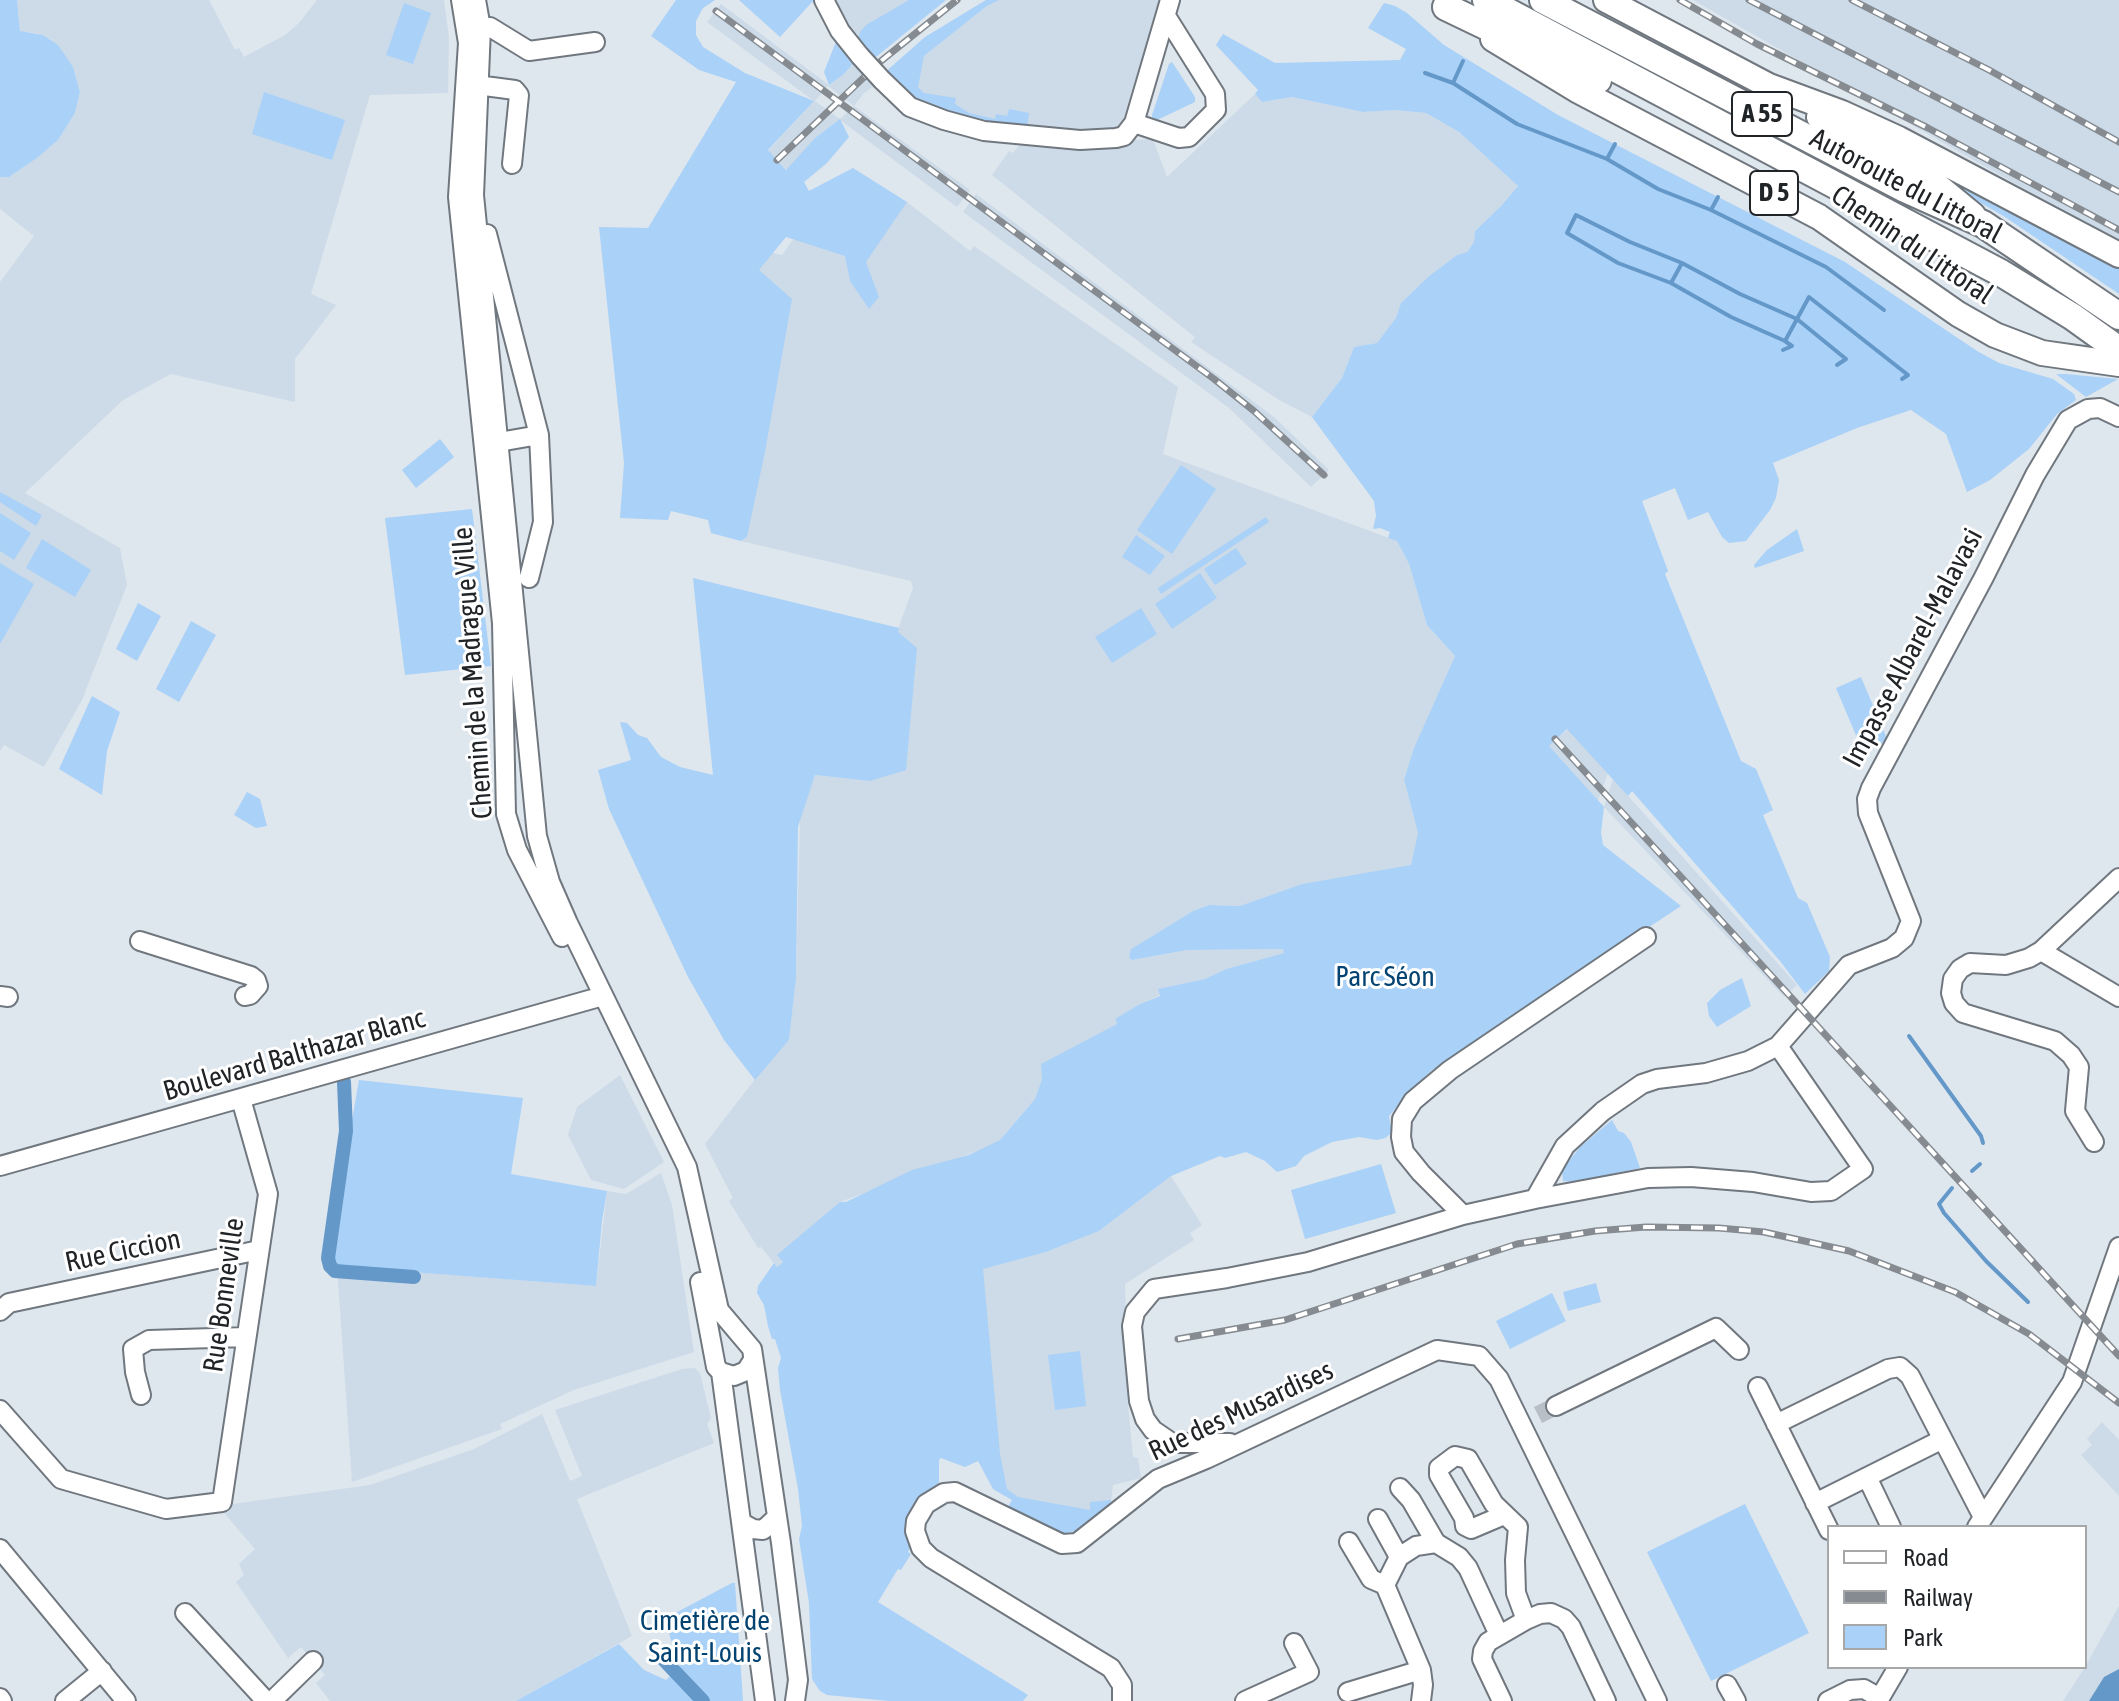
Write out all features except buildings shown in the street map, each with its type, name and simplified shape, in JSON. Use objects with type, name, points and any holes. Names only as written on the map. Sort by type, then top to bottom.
[{"type":"highway","name":"Autoroute du Littoral","points":[[1486,0],[2001,273],[2073,317],[2117,354]]},
{"type":"highway","name":"Autoroute du Littoral","points":[[1543,0],[1905,189],[1983,224],[2119,316]]},
{"type":"highway","points":[[1440,4],[1715,139],[1774,152]]},
{"type":"main road","points":[[1606,0],[1769,86],[1939,187],[1983,224]]},
{"type":"main road","name":"Chemin du Littoral","points":[[1440,4],[1543,71],[1819,217],[1958,314],[1995,335],[2042,353],[2117,354]]},
{"type":"main road","points":[[1769,86],[1842,113],[1899,139],[2119,255]]},
{"type":"street","name":"Chemin de la Madrague Ville","points":[[461,0],[474,29],[477,85],[468,214],[477,370],[502,623],[506,814],[517,850],[687,1167],[716,1300],[728,1323],[742,1338]]},
{"type":"street","name":"Chemin de la Madrague Ville","points":[[476,0],[458,197],[468,214],[481,270],[537,836],[550,882],[598,998],[678,1175],[713,1352]]},
{"type":"street","points":[[824,0],[840,31],[860,56],[902,101],[920,111],[1003,134],[1080,140],[1124,136],[1134,123],[1168,8]]},
{"type":"street","points":[[1134,123],[1179,138],[1189,137],[1216,110],[1215,94],[1168,8]]},
{"type":"street","points":[[474,29],[490,27],[529,51],[595,42]]},
{"type":"street","points":[[477,85],[515,90],[519,95],[512,164]]},
{"type":"street","points":[[468,214],[484,222],[539,435],[543,522],[529,578]]},
{"type":"street","points":[[477,370],[482,359],[479,326],[486,317],[509,319]]},
{"type":"street","points":[[479,389],[487,404],[490,431],[499,442],[539,435]]},
{"type":"street","name":"Impasse Albarel-Malavasi","points":[[1778,1046],[1849,965],[1892,948],[1904,938],[1911,921],[1868,813],[1867,799],[1871,788],[2035,475],[2068,420],[2088,409],[2100,408],[2119,417]]},
{"type":"street","points":[[516,779],[533,791],[527,805],[517,808],[505,793],[516,779]]},
{"type":"street","points":[[2094,1142],[2075,1111],[2079,1067],[2071,1055],[2055,1041],[1963,1013],[1954,1003],[1951,993],[1953,979],[1960,969],[1970,963],[2006,965],[2029,958],[2041,951],[2117,883]]},
{"type":"street","points":[[1463,1215],[1404,1152],[1402,1119],[1413,1101],[1450,1070],[1646,937]]},
{"type":"street","points":[[140,941],[251,976],[258,986],[245,996]]},
{"type":"street","points":[[2041,951],[2119,997]]},
{"type":"street","name":"Boulevard Balthazar Blanc","points":[[0,1166],[598,998]]},
{"type":"street","points":[[1237,1443],[1172,1443],[1153,1430],[1145,1419],[1139,1401],[1132,1326],[1135,1312],[1154,1289],[1308,1262],[1463,1215],[1648,1178],[1691,1177],[1753,1182],[1811,1192],[1831,1191],[1863,1169],[1778,1046],[1748,1061],[1706,1073],[1642,1084],[1603,1111],[1565,1146],[1535,1199]]},
{"type":"street","name":"Rue Bonneville","points":[[0,1410],[61,1479],[166,1509],[222,1502],[268,1194],[241,1099]]},
{"type":"street","points":[[1980,1522],[2072,1382],[2119,1247]]},
{"type":"street","name":"Rue Ciccion","points":[[0,1311],[9,1303],[259,1250]]},
{"type":"street","points":[[1556,1406],[1716,1328],[1739,1350]]},
{"type":"street","points":[[141,1395],[133,1349],[149,1340],[246,1337]]},
{"type":"street","points":[[765,1701],[721,1372],[713,1359],[713,1352],[724,1338],[742,1338],[752,1349],[798,1680],[795,1701]]},
{"type":"street","name":"Rue des Musardises","points":[[1122,1701],[1122,1685],[1111,1668],[931,1558],[921,1548],[915,1531],[920,1511],[933,1498],[955,1492],[1062,1544],[1077,1543],[1158,1479],[1437,1350],[1479,1356],[1499,1379],[1657,1701]]},
{"type":"street","points":[[721,1372],[740,1375],[753,1360]]},
{"type":"street","points":[[1776,1424],[1888,1369],[1900,1367],[1910,1376],[1980,1522]]},
{"type":"street","points":[[1758,1387],[1827,1526]]},
{"type":"street","points":[[1520,1424],[1538,1415]]},
{"type":"street","points":[[1815,1503],[1941,1440]]},
{"type":"street","points":[[1867,1477],[1890,1525]]},
{"type":"street","points":[[1400,1488],[1411,1500],[1436,1543],[1459,1557],[1468,1568],[1499,1635]]},
{"type":"street","points":[[1504,1515],[1518,1527],[1516,1593],[1526,1620]]},
{"type":"street","points":[[742,1523],[763,1530],[777,1517]]},
{"type":"street","points":[[1378,1519],[1399,1557]]},
{"type":"street","points":[[1349,1542],[1371,1579],[1385,1585]]},
{"type":"street","points":[[1348,1692],[1421,1685],[1385,1585],[1399,1557],[1416,1546],[1436,1543]]},
{"type":"street","points":[[0,1549],[126,1701]]},
{"type":"street","points":[[749,1571],[756,1561],[768,1555],[783,1564]]},
{"type":"street","points":[[185,1613],[269,1701],[313,1661]]},
{"type":"street","points":[[1502,1701],[1482,1659],[1488,1642],[1526,1620],[1551,1613],[1564,1619],[1571,1627],[1606,1701]]},
{"type":"street","points":[[1251,1700],[1309,1672],[1294,1643]]},
{"type":"street","points":[[1828,1701],[1850,1690],[1864,1689],[1879,1699],[1897,1669]]},
{"type":"street","points":[[65,1701],[102,1671]]},
{"type":"shaded area","points":[[17,0],[209,0],[235,50],[239,48],[244,57],[285,35],[317,0],[444,0],[449,38],[448,93],[370,95],[311,294],[336,305],[295,359],[295,402],[171,374],[123,400],[25,493],[120,548],[127,585],[82,700],[44,767],[4,745],[0,751],[0,282],[34,236],[0,209],[0,177],[9,177],[58,140],[75,113],[80,92],[73,67],[50,39],[36,33],[20,32]]},
{"type":"shaded area","points":[[831,0],[921,0],[858,39],[858,34],[847,31]]},
{"type":"shaded area","points":[[999,0],[1159,0],[1119,134],[1087,136],[958,119],[914,87],[924,56]]},
{"type":"shaded area","points":[[1693,0],[2119,0],[2119,243]]},
{"type":"shaded area","points":[[721,4],[829,85],[856,60],[879,82],[864,93],[854,106],[970,190],[957,207],[840,120],[815,138],[787,170],[768,151],[814,101],[707,22]],"holes":[[[828,86],[854,106],[840,119],[815,101]]]},
{"type":"shaded area","points":[[1255,94],[1262,102],[1292,97],[1363,112],[1395,110],[1426,113],[1459,132],[1518,186],[1475,231],[1474,242],[1467,252],[1457,255],[1429,276],[1401,303],[1397,318],[1377,343],[1354,347],[1342,378],[1312,417],[1279,400],[1191,342],[1195,337],[992,175],[1009,151],[1013,153],[1022,142],[1070,144],[1153,139],[1167,177]]},
{"type":"shaded area","points":[[976,194],[1274,417],[1329,470],[1311,487],[1229,408],[963,212]]},
{"type":"shaded area","points":[[907,202],[970,251],[974,246],[1178,387],[1163,454],[1397,541],[1409,564],[1427,625],[1455,656],[1404,778],[1418,833],[1411,866],[1302,884],[1241,906],[1209,905],[1193,911],[1131,949],[1132,960],[1187,950],[1284,949],[1284,953],[1226,969],[1205,979],[1159,989],[1160,995],[1140,1004],[1115,1020],[1117,1024],[1071,1049],[1042,1079],[1035,1099],[1000,1140],[840,1202],[778,1256],[783,1261],[777,1267],[761,1247],[758,1248],[729,1201],[733,1198],[705,1144],[789,1040],[796,979],[800,819],[815,775],[870,781],[897,632],[913,588],[911,581],[741,541],[747,537],[752,248],[782,255],[797,234]]},
{"type":"shaded area","points":[[1568,729],[1608,773],[1598,801],[1548,746]]},
{"type":"shaded area","points":[[1613,779],[1797,985],[1784,997],[1604,807]]},
{"type":"shaded area","points":[[620,1075],[664,1162],[624,1189],[591,1180],[568,1135],[577,1107]]},
{"type":"shaded area","points":[[661,1173],[672,1205],[694,1352],[574,1390],[500,1424],[502,1429],[352,1482],[337,1266],[596,1286],[607,1191],[626,1194]]},
{"type":"shaded area","points":[[1171,1176],[1202,1225],[1190,1233],[1194,1240],[1125,1284],[1128,1405],[1133,1457],[1138,1458],[1141,1478],[1113,1485],[1111,1503],[1080,1530],[1008,1507],[1012,1500],[993,1489],[903,1300],[988,1267],[1046,1252],[1099,1231]]},
{"type":"shaded area","points":[[695,1368],[700,1373],[711,1418],[707,1424],[714,1443],[577,1499],[632,1636],[516,1701],[330,1701],[316,1683],[325,1675],[301,1647],[288,1658],[236,1582],[244,1575],[239,1564],[255,1549],[218,1506],[370,1485],[474,1449],[542,1414],[570,1481],[582,1476],[555,1410],[682,1369]]},
{"type":"shaded area","points":[[2102,1422],[2119,1440],[2119,1496],[2081,1455],[2092,1445],[2087,1439]]},
{"type":"shaded area","points":[[2119,1606],[2119,1701],[2063,1701],[2084,1669],[2087,1669],[2087,1663]]},
{"type":"shaded area","points":[[2119,1669],[2119,1701],[2089,1701],[2104,1677]]},
{"type":"green space","points":[[0,0],[17,0],[20,31],[43,35],[58,45],[73,67],[80,92],[75,113],[58,140],[9,177],[0,177]]},
{"type":"green space","points":[[676,0],[715,0],[703,8],[696,21],[696,35],[703,47],[745,73],[814,101],[768,150],[786,170],[815,138],[840,119],[849,137],[827,163],[804,182],[809,191],[853,168],[907,202],[866,262],[879,297],[869,309],[850,281],[845,256],[786,237],[759,270],[792,299],[765,452],[747,537],[741,541],[711,533],[708,520],[671,511],[668,520],[620,518],[624,463],[599,227],[648,228],[736,82],[699,70],[651,36]]},
{"type":"green space","points":[[739,0],[814,0],[780,37]]},
{"type":"green space","points":[[909,0],[946,0],[871,61],[858,39],[860,32],[866,25]]},
{"type":"green space","points":[[986,0],[999,0],[924,56],[918,87],[924,93],[956,98],[955,104],[969,113],[995,119],[996,114],[1007,116],[1009,109],[1029,113],[1027,131],[985,128],[906,99],[883,74],[925,37]]},
{"type":"green space","points":[[404,3],[431,13],[413,64],[386,55]]},
{"type":"green space","name":"Parc Séon","points":[[1384,3],[1407,13],[1444,45],[1558,115],[1845,262],[1977,351],[1999,363],[2053,379],[2074,394],[2076,400],[2057,414],[2029,449],[1990,480],[1967,492],[1946,434],[1911,410],[1857,428],[1773,463],[1779,480],[1776,498],[1746,541],[1729,543],[1722,537],[1708,512],[1688,520],[1675,488],[1642,501],[1668,571],[1665,574],[1741,761],[1756,769],[1773,810],[1763,815],[1798,898],[1807,903],[1830,957],[1829,971],[1805,994],[1632,791],[1628,796],[1567,729],[1549,746],[1604,807],[1603,845],[1681,906],[1432,1070],[1389,1116],[1392,1133],[1385,1138],[1359,1137],[1332,1142],[1304,1156],[1296,1166],[1277,1172],[1265,1161],[1246,1152],[1225,1158],[1220,1156],[1171,1176],[1099,1231],[1046,1252],[983,1269],[1000,1454],[1007,1489],[1018,1497],[1090,1510],[1090,1502],[1111,1500],[1111,1503],[1080,1530],[1062,1534],[1008,1507],[1012,1500],[993,1489],[978,1461],[965,1467],[941,1458],[939,1485],[918,1500],[907,1518],[908,1552],[911,1554],[878,1602],[1028,1695],[1023,1701],[889,1701],[827,1695],[812,1679],[809,1603],[799,1539],[802,1526],[780,1390],[778,1368],[781,1358],[775,1339],[772,1339],[764,1305],[757,1293],[758,1286],[774,1263],[777,1267],[783,1262],[777,1255],[840,1202],[846,1202],[912,1170],[969,1155],[1000,1140],[1035,1099],[1042,1079],[1041,1064],[1117,1024],[1115,1019],[1160,996],[1158,989],[1205,979],[1226,969],[1284,953],[1283,949],[1187,950],[1132,960],[1129,957],[1131,949],[1193,911],[1209,905],[1240,906],[1302,884],[1411,865],[1418,833],[1404,779],[1414,748],[1455,656],[1427,625],[1409,564],[1397,541],[1388,538],[1390,532],[1373,529],[1376,516],[1374,501],[1312,417],[1342,378],[1354,347],[1377,343],[1396,318],[1401,303],[1429,276],[1457,255],[1467,252],[1474,242],[1475,231],[1518,186],[1459,132],[1426,113],[1395,110],[1363,112],[1292,97],[1262,102],[1255,94],[1258,90],[1216,45],[1223,34],[1275,63],[1400,60],[1406,49],[1368,28]]},
{"type":"green space","points":[[837,39],[856,60],[829,85],[824,72]]},
{"type":"green space","points":[[1172,62],[1195,97],[1195,102],[1153,122],[1152,115]]},
{"type":"green space","points":[[264,92],[345,120],[332,160],[252,134]]},
{"type":"green space","points":[[1835,118],[2119,266],[2119,294],[2005,217]]},
{"type":"green space","points":[[2056,374],[2066,374],[2118,379],[2086,397]]},
{"type":"green space","points":[[440,439],[454,457],[416,488],[402,470]]},
{"type":"green space","points":[[1181,465],[1216,489],[1172,554],[1137,530]]},
{"type":"green space","points":[[0,492],[42,515],[36,526],[0,502]]},
{"type":"green space","points":[[472,509],[491,666],[405,675],[385,518]]},
{"type":"green space","points":[[0,513],[31,533],[14,560],[0,551]]},
{"type":"green space","points":[[1266,517],[1269,522],[1161,594],[1158,588]]},
{"type":"green space","points":[[1797,529],[1804,551],[1755,568],[1754,565],[1767,550]]},
{"type":"green space","points":[[1136,535],[1165,556],[1150,575],[1122,557]]},
{"type":"green space","points":[[42,539],[91,570],[75,597],[26,568]]},
{"type":"green space","points":[[1236,548],[1247,564],[1215,585],[1204,569]]},
{"type":"green space","points":[[0,563],[34,584],[0,644]]},
{"type":"green space","points":[[1200,573],[1217,598],[1172,629],[1155,604]]},
{"type":"green space","points":[[693,578],[899,628],[898,632],[917,648],[906,770],[870,781],[815,775],[798,827],[796,979],[789,1040],[755,1080],[724,1040],[688,977],[609,809],[598,770],[631,760],[620,722],[627,723],[638,735],[647,738],[661,757],[680,767],[713,775]]},
{"type":"green space","points":[[138,603],[161,616],[137,661],[116,649]]},
{"type":"green space","points":[[1141,608],[1157,634],[1112,663],[1095,637]]},
{"type":"green space","points":[[191,621],[216,635],[179,702],[156,689]]},
{"type":"green space","points":[[1861,677],[1888,741],[1863,752],[1836,688]]},
{"type":"green space","points":[[92,696],[120,712],[107,751],[102,795],[59,769]]},
{"type":"green space","points":[[247,792],[260,799],[267,826],[256,828],[234,815]]},
{"type":"green space","points":[[1742,978],[1751,1006],[1717,1027],[1709,1016],[1707,1003],[1720,990]]},
{"type":"green space","points":[[359,1080],[523,1098],[511,1174],[607,1191],[596,1286],[332,1266],[338,1201]]},
{"type":"green space","points":[[1612,1120],[1618,1131],[1631,1142],[1640,1168],[1574,1182],[1563,1181],[1562,1170],[1580,1147]]},
{"type":"green space","points":[[1381,1164],[1396,1213],[1305,1239],[1291,1190]]},
{"type":"green space","points":[[1596,1283],[1601,1302],[1568,1311],[1563,1292]]},
{"type":"green space","points":[[1552,1293],[1566,1321],[1510,1349],[1496,1321]]},
{"type":"green space","points":[[1080,1351],[1086,1406],[1055,1410],[1048,1355]]},
{"type":"green space","points":[[1745,1504],[1809,1633],[1711,1681],[1647,1552]]},
{"type":"green space","name":"Cimetière de Saint-Louis","points":[[735,1583],[743,1701],[516,1701],[619,1644],[644,1670],[666,1680],[680,1666],[664,1619]]},
{"type":"waterway","points":[[1453,83],[1463,61]]},
{"type":"waterway","points":[[1425,73],[1453,83],[1517,124],[1607,159],[1658,189],[1711,210],[1826,267],[1884,310]]},
{"type":"waterway","points":[[1607,159],[1615,144]]},
{"type":"waterway","points":[[1711,210],[1718,197]]},
{"type":"waterway","points":[[1783,350],[1792,346],[1731,317],[1671,283],[1618,263],[1567,233],[1576,215],[1797,319],[1846,359],[1837,365]]},
{"type":"waterway","points":[[1671,283],[1682,263]]},
{"type":"waterway","points":[[1785,341],[1809,297],[1908,375],[1902,379]]},
{"type":"waterway","points":[[1909,1036],[1983,1143]]},
{"type":"waterway","points":[[344,1082],[346,1131],[328,1258],[330,1266],[335,1271],[414,1277]]},
{"type":"waterway","points":[[1972,1171],[1980,1164]]},
{"type":"waterway","points":[[1952,1188],[1939,1204],[1944,1213],[1986,1261],[2028,1302]]},
{"type":"waterway","points":[[663,1659],[703,1701]]},
{"type":"tunnel","points":[[1538,1415],[1556,1406]]},
{"type":"railway","points":[[777,160],[881,61],[957,0]]},
{"type":"railway","points":[[1680,0],[1757,44],[1928,128],[2119,230]]},
{"type":"railway","points":[[1749,0],[2119,192]]},
{"type":"railway","points":[[1852,0],[1989,70],[2119,142]]},
{"type":"railway","points":[[716,11],[1214,379],[1324,475]]},
{"type":"railway","points":[[1555,739],[2119,1356]]},
{"type":"railway","points":[[1178,1339],[1285,1320],[1517,1244],[1595,1231],[1646,1227],[1719,1228],[1764,1232],[1849,1251],[1955,1292],[2029,1334],[2119,1403]]}]
